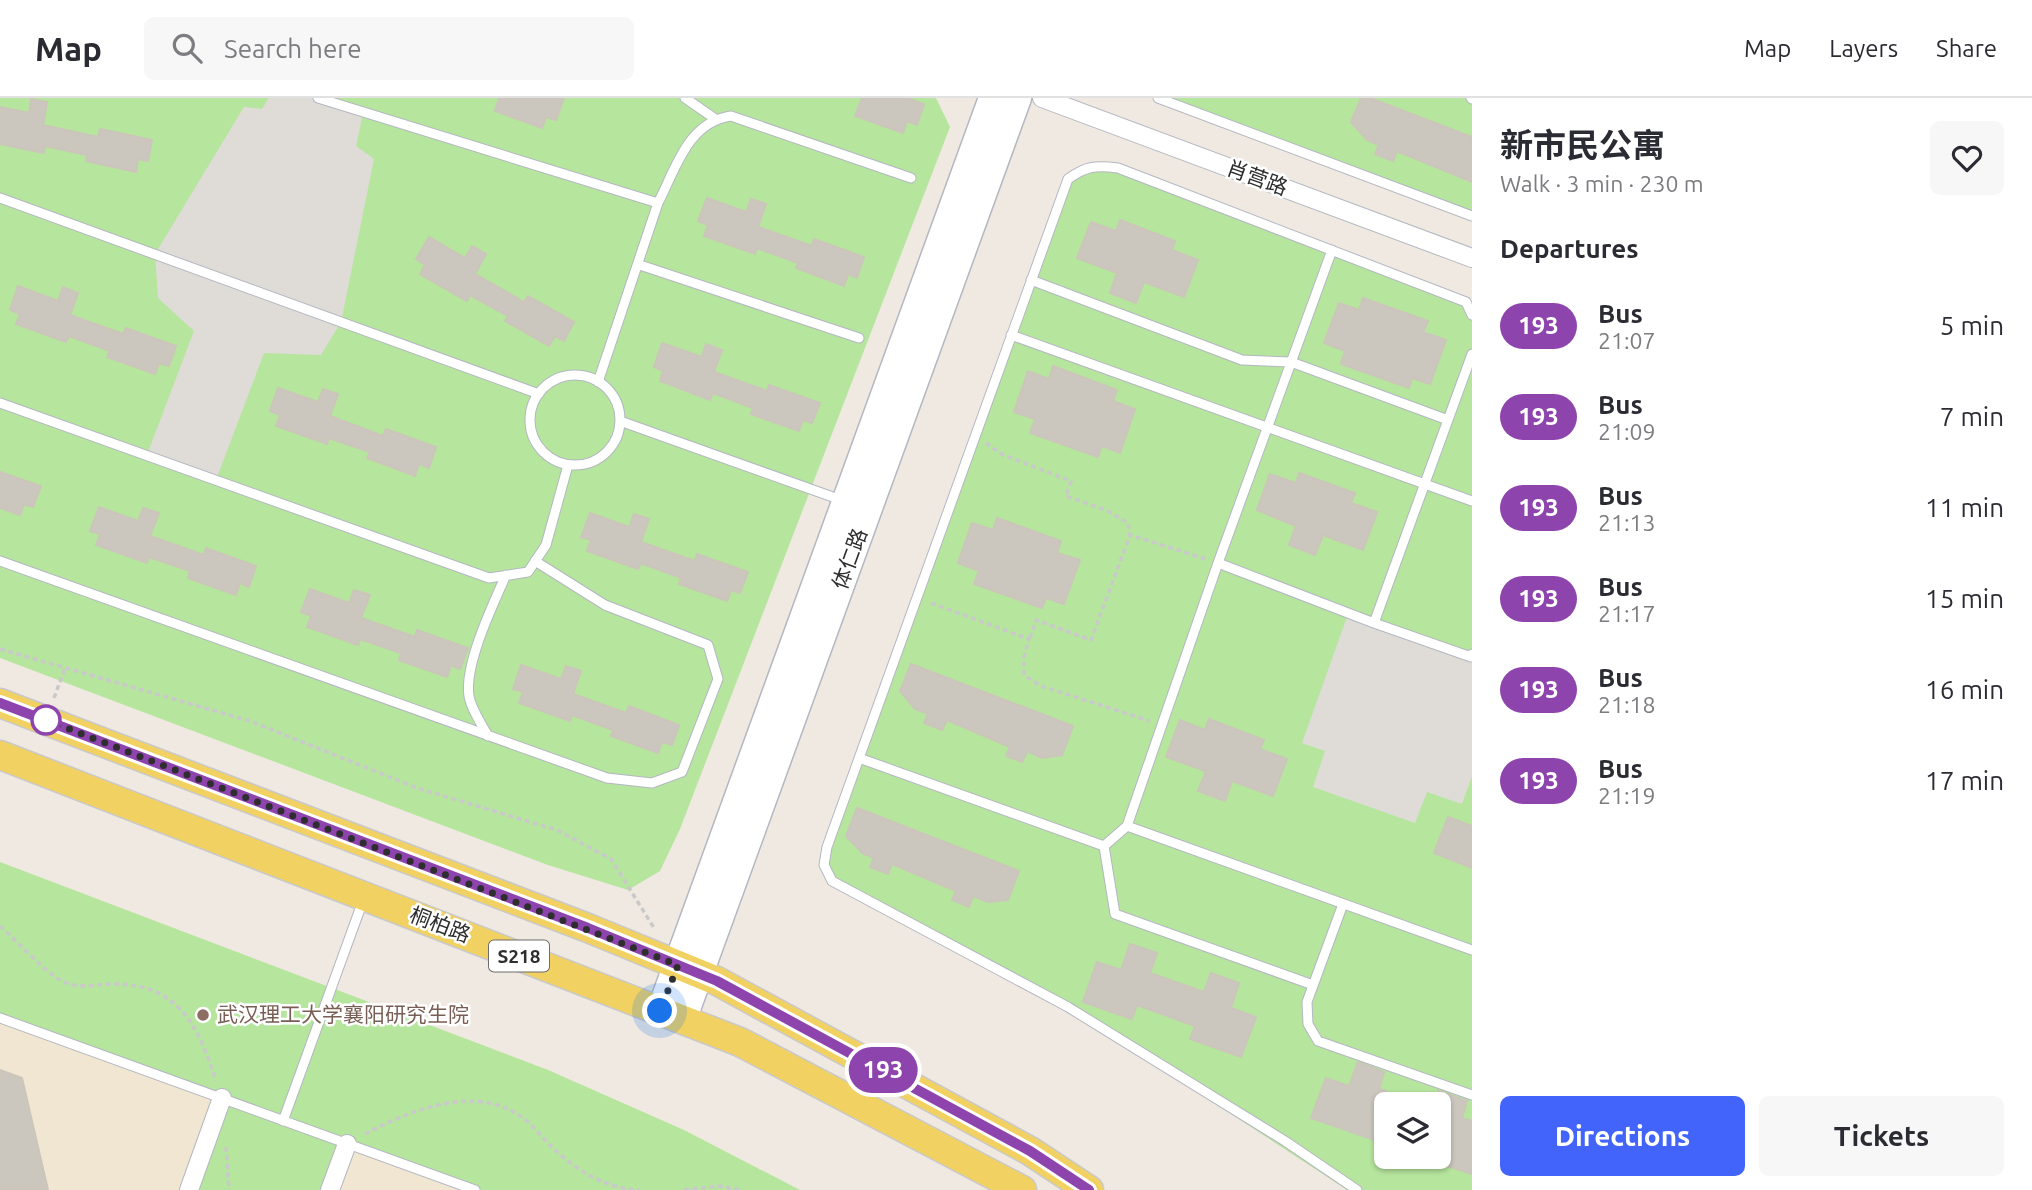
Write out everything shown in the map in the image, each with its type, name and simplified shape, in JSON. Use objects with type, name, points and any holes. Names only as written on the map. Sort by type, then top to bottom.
[{"type":"main road","points":[[0,703],[688,969],[846,1049],[1007,1138],[1089,1190]]},
{"type":"main road","name":"桐柏路","points":[[0,755],[740,1042],[1022,1190]]},
{"type":"street","name":"体仁路","points":[[672,1016],[846,501],[992,98]]},
{"type":"street","name":"体仁路","points":[[688,969],[1018,98]]},
{"type":"street","name":"肖营路","points":[[1042,98],[1472,258]]},
{"type":"street","points":[[189,1190],[222,1098]]},
{"type":"street","points":[[330,1190],[347,1144]]},
{"type":"lane","points":[[318,98],[658,202]]},
{"type":"lane","points":[[685,98],[714,118]]},
{"type":"lane","points":[[1158,98],[1472,216]]},
{"type":"lane","points":[[598,382],[658,202],[693,135],[714,118],[732,116],[911,178]]},
{"type":"lane","points":[[1357,1190],[1285,1141],[1068,1007],[832,881],[824,865],[827,847],[1068,179],[1084,168],[1097,165],[1118,168],[1466,302],[1472,314]]},
{"type":"lane","points":[[0,198],[539,394]]},
{"type":"lane","points":[[1104,846],[1127,826],[1218,563],[1332,250]]},
{"type":"lane","points":[[639,265],[859,338]]},
{"type":"lane","points":[[1031,280],[1242,360],[1291,362],[1448,420]]},
{"type":"lane","points":[[1011,335],[1472,501]]},
{"type":"lane","points":[[1374,623],[1472,354]]},
{"type":"lane","points":[[568,376],[583,376],[598,382],[610,392],[620,421],[617,436],[609,449],[597,459],[568,465],[543,452],[534,440],[530,413],[539,394],[554,380],[568,376]]},
{"type":"lane","points":[[0,403],[489,578],[528,572],[546,545],[568,465]]},
{"type":"lane","points":[[620,421],[846,501]]},
{"type":"lane","points":[[0,561],[607,779],[652,783],[682,772],[718,679],[708,645],[605,605],[535,561]]},
{"type":"lane","points":[[1218,563],[1374,623],[1471,656]]},
{"type":"lane","points":[[488,736],[469,698],[470,674],[494,600],[506,575]]},
{"type":"lane","points":[[859,758],[1104,846]]},
{"type":"lane","points":[[1127,826],[1472,950]]},
{"type":"lane","points":[[1104,846],[1115,914],[1313,985]]},
{"type":"lane","points":[[283,1121],[365,896]]},
{"type":"lane","points":[[1343,904],[1307,1002],[1308,1024],[1318,1041],[1472,1095]]},
{"type":"lane","points":[[0,1018],[475,1190]]},
{"type":"path","points":[[979,426],[983,441],[1003,455],[1071,481],[1066,496],[1106,510],[1128,523],[1130,535],[1091,640],[1036,620],[1024,657],[1024,675],[1041,686],[1162,725]]},
{"type":"path","points":[[1130,535],[1218,563]]},
{"type":"path","points":[[917,598],[1029,639]]},
{"type":"path","points":[[0,649],[250,721],[417,788],[557,830],[611,859],[656,930]]},
{"type":"path","points":[[46,720],[65,668]]},
{"type":"path","points":[[0,926],[60,980],[85,987],[118,984],[153,989],[181,1007],[205,1047],[222,1098]]},
{"type":"path","points":[[347,1144],[400,1115],[441,1104],[491,1102],[523,1118],[584,1174],[628,1189],[639,1190]]},
{"type":"path","points":[[684,1190],[719,1186],[741,1190]]},
{"type":"shaded area","points":[[269,98],[318,98],[363,113],[356,146],[374,159],[341,322],[321,355],[264,353],[216,480],[147,455],[194,331],[158,298],[155,254],[244,107],[262,109]]},
{"type":"shaded area","points":[[1348,614],[1472,658],[1472,776],[1462,804],[1427,792],[1415,823],[1313,787],[1325,751],[1302,743]]},
{"type":"shaded area","name":"武汉理工大学襄阳研究生院","points":[[0,862],[548,1070],[684,1130],[800,1190],[0,1190]]},
{"type":"green space","points":[[0,98],[936,98],[950,127],[680,829],[660,871],[628,890],[548,865],[0,658]]},
{"type":"green space","points":[[1158,98],[1472,98],[1472,216]]},
{"type":"green space","points":[[1084,168],[1118,168],[1472,304],[1472,1190],[1347,1190],[1068,1007],[832,881],[824,865],[1068,179]]},
{"type":"green space","name":"武汉理工大学襄阳研究生院","points":[[0,862],[548,1070],[684,1130],[800,1190],[475,1190],[348,1144],[330,1190],[189,1190],[222,1098],[0,1018]]},
{"type":"building","points":[[499,98],[564,98],[556,120],[546,117],[542,128],[495,111]]},
{"type":"building","points":[[862,98],[907,98],[924,104],[917,125],[907,121],[903,133],[855,116]]},
{"type":"building","points":[[1361,98],[1370,98],[1472,137],[1472,182],[1397,151],[1393,161],[1375,154],[1379,145],[1367,140],[1351,122]]},
{"type":"building","points":[[31,99],[47,102],[43,125],[98,137],[100,129],[152,140],[148,161],[138,159],[136,172],[86,161],[87,155],[45,146],[44,153],[0,144],[0,107],[29,113]]},
{"type":"building","points":[[707,198],[746,212],[751,199],[766,204],[758,227],[812,246],[814,239],[864,257],[857,278],[848,274],[844,286],[796,268],[798,263],[757,248],[755,254],[704,236],[708,225],[698,221]]},
{"type":"building","points":[[1120,220],[1175,241],[1172,250],[1198,260],[1184,297],[1144,282],[1136,303],[1110,293],[1117,273],[1077,258],[1091,222],[1116,231]]},
{"type":"building","points":[[429,237],[465,258],[472,246],[486,254],[475,274],[524,302],[528,296],[574,322],[564,341],[555,336],[549,346],[505,321],[508,316],[470,295],[467,301],[420,274],[425,265],[416,259]]},
{"type":"building","points":[[18,286],[58,301],[63,287],[78,293],[70,315],[123,334],[126,328],[176,346],[169,366],[159,363],[155,374],[107,357],[110,351],[69,336],[66,342],[16,324],[20,314],[10,310]]},
{"type":"building","points":[[1363,298],[1428,321],[1423,332],[1446,340],[1430,384],[1412,378],[1409,388],[1341,364],[1345,351],[1324,343],[1339,303],[1359,310]]},
{"type":"building","points":[[662,343],[702,357],[706,344],[722,350],[714,372],[767,391],[769,385],[820,403],[812,423],[803,420],[799,431],[751,414],[753,408],[713,393],[710,400],[660,381],[663,371],[654,367]]},
{"type":"building","points":[[1053,366],[1117,390],[1113,401],[1135,409],[1120,453],[1102,446],[1098,457],[1030,433],[1035,419],[1014,412],[1028,371],[1049,379]]},
{"type":"building","points":[[278,388],[318,402],[323,389],[338,394],[330,416],[383,436],[386,429],[436,447],[429,468],[419,464],[415,476],[367,458],[370,452],[329,438],[327,444],[276,426],[280,415],[270,411]]},
{"type":"building","points":[[0,472],[41,486],[33,507],[24,504],[20,515],[0,508]]},
{"type":"building","points":[[1299,473],[1355,493],[1351,503],[1377,512],[1363,550],[1323,535],[1315,555],[1289,545],[1296,526],[1257,510],[1270,474],[1296,483]]},
{"type":"building","points":[[99,507],[138,521],[143,508],[159,513],[150,536],[204,555],[206,548],[256,566],[249,587],[240,583],[236,595],[188,578],[190,571],[149,557],[147,563],[96,545],[100,534],[90,531]]},
{"type":"building","points":[[590,513],[629,527],[634,514],[649,519],[641,542],[695,561],[697,554],[748,572],[740,593],[731,590],[727,601],[679,584],[681,578],[641,563],[638,569],[587,551],[591,540],[581,537]]},
{"type":"building","points":[[997,518],[1061,541],[1057,553],[1080,560],[1064,604],[1046,598],[1042,608],[974,584],[979,571],[958,563],[972,523],[993,530]]},
{"type":"building","points":[[310,589],[349,603],[354,590],[370,595],[361,618],[415,637],[417,630],[468,648],[460,669],[451,665],[447,677],[399,660],[401,653],[360,639],[358,645],[307,627],[311,616],[301,612]]},
{"type":"building","points":[[911,664],[1073,726],[1062,755],[1042,758],[1027,751],[1022,762],[1006,756],[1010,747],[947,720],[942,730],[924,723],[928,714],[915,709],[900,691]]},
{"type":"building","points":[[521,665],[561,679],[566,666],[581,671],[573,694],[626,713],[629,706],[679,725],[672,745],[662,742],[658,753],[611,736],[613,730],[572,715],[570,721],[519,703],[523,692],[513,689]]},
{"type":"building","points":[[1209,719],[1264,740],[1260,749],[1287,759],[1273,796],[1232,781],[1225,801],[1198,791],[1206,771],[1166,757],[1180,720],[1205,730]]},
{"type":"building","points":[[857,808],[1019,871],[1008,900],[988,902],[973,896],[969,907],[952,900],[956,891],[892,864],[888,874],[870,867],[874,858],[862,853],[846,836]]},
{"type":"building","points":[[1448,817],[1472,826],[1472,868],[1434,853]]},
{"type":"building","points":[[1130,944],[1157,953],[1150,973],[1204,992],[1211,973],[1239,983],[1231,1008],[1256,1017],[1241,1057],[1190,1039],[1195,1026],[1137,1005],[1132,1019],[1083,1002],[1097,962],[1121,970]]},
{"type":"building","points":[[1358,1062],[1384,1072],[1379,1089],[1386,1092],[1374,1092],[1374,1140],[1311,1118],[1326,1078],[1349,1086]]},
{"type":"building","points":[[0,1070],[22,1078],[48,1190],[0,1190]]},
{"type":"building","points":[[1451,1095],[1467,1101],[1462,1118],[1472,1121],[1472,1174],[1451,1167]]},
{"type":"bus line","name":"193","points":[[0,703],[588,928],[717,981],[1030,1151],[1089,1190]]},
{"type":"place","name":"武汉理工大学襄阳研究生院","points":[[203,1015]]},
{"type":"route","points":[[46,720],[678,965],[660,1011]]}]
